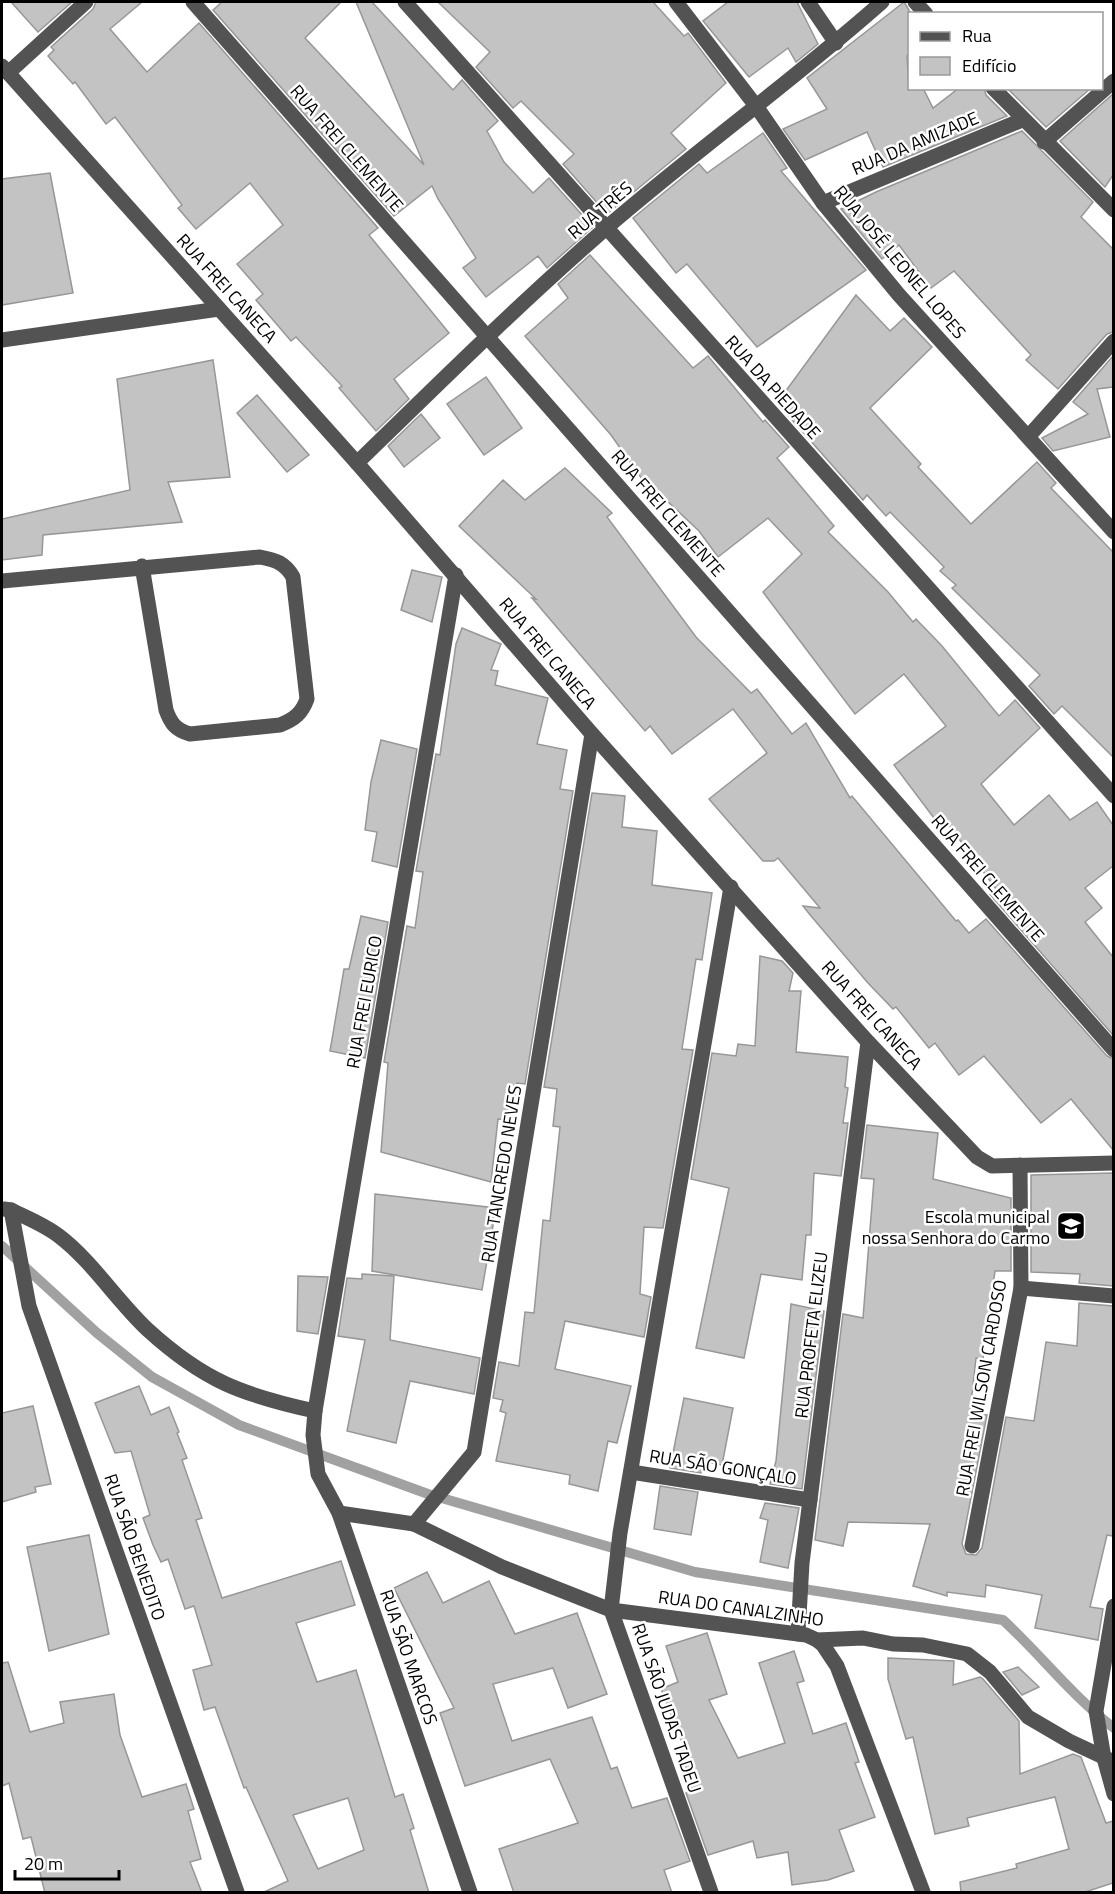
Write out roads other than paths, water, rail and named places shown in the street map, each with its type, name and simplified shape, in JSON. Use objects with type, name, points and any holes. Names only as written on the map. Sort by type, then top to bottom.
[{"type":"street","points":[[5,70],[86,2]]},
{"type":"street","name":"RUA FREI CLEMENTE","points":[[192,2],[1113,1050]]},
{"type":"street","name":"RUA DA PIEDADE","points":[[405,2],[1113,796]]},
{"type":"street","name":"RUA JOSÉ LEONEL LOPES","points":[[676,2],[756,106],[823,203],[900,295],[1113,532]]},
{"type":"street","points":[[808,2],[836,43]]},
{"type":"street","name":"RUA TRÊS","points":[[357,463],[487,336],[606,229],[836,43],[882,2]]},
{"type":"street","name":"RUA FREI CANECA","points":[[5,70],[357,463],[592,734],[868,1042],[984,1163],[992,1166],[1113,1163]]},
{"type":"street","points":[[995,90],[1113,210]]},
{"type":"street","points":[[1044,142],[1103,90]]},
{"type":"street","name":"RUA DA AMIZADE","points":[[823,203],[1022,120]]},
{"type":"street","points":[[2,340],[219,309]]},
{"type":"street","points":[[1028,437],[1113,341]]},
{"type":"street","points":[[2,581],[142,566],[260,557],[275,560],[287,567],[293,577],[308,699],[303,710],[292,720],[280,724],[190,734],[178,731],[166,710],[142,566]]},
{"type":"street","name":"RUA FREI EURICO","points":[[313,1435],[315,1411],[456,575]]},
{"type":"street","name":"RUA TANCREDO NEVES","points":[[418,1519],[474,1452],[478,1438],[592,734]]},
{"type":"street","name":"RUA SÃO JUDAS TADEU","points":[[711,1893],[611,1610],[620,1533],[731,887]]},
{"type":"street","name":"RUA PROFETA ELIZEU","points":[[798,1634],[802,1563],[868,1042]]},
{"type":"street","name":"RUA FREI WILSON CARDOSO","points":[[972,1546],[1021,1288],[1020,1165]]},
{"type":"street","points":[[6,1209],[59,1236],[147,1329],[179,1356],[211,1378],[241,1393],[315,1411]]},
{"type":"street","name":"RUA SÃO BENEDITO","points":[[6,1209],[14,1233],[29,1306],[237,1893]]},
{"type":"street","points":[[1021,1288],[1113,1296]]},
{"type":"street","name":"RUA SÃO MARCOS","points":[[313,1435],[318,1474],[339,1513],[470,1893]]},
{"type":"street","name":"RUA SÃO GONÇALO","points":[[631,1473],[810,1500]]},
{"type":"street","points":[[339,1513],[418,1519]]},
{"type":"street","name":"RUA DO CANALZINHO","points":[[418,1519],[502,1567],[611,1610],[798,1634],[817,1640],[863,1638],[894,1644],[923,1645],[967,1654],[990,1672],[1028,1717],[1106,1754]]},
{"type":"street","points":[[1113,1606],[1096,1711],[1113,1794]]},
{"type":"street","points":[[817,1640],[837,1666],[923,1893]]},
{"type":"waterway","points":[[2,1246],[97,1333],[152,1377],[239,1425],[428,1494],[695,1572],[1003,1620],[1084,1703],[1114,1728]]},
{"type":"place","name":"Escola municipal nossa Senhora do Carmo","points":[[1071,1226]]}]
